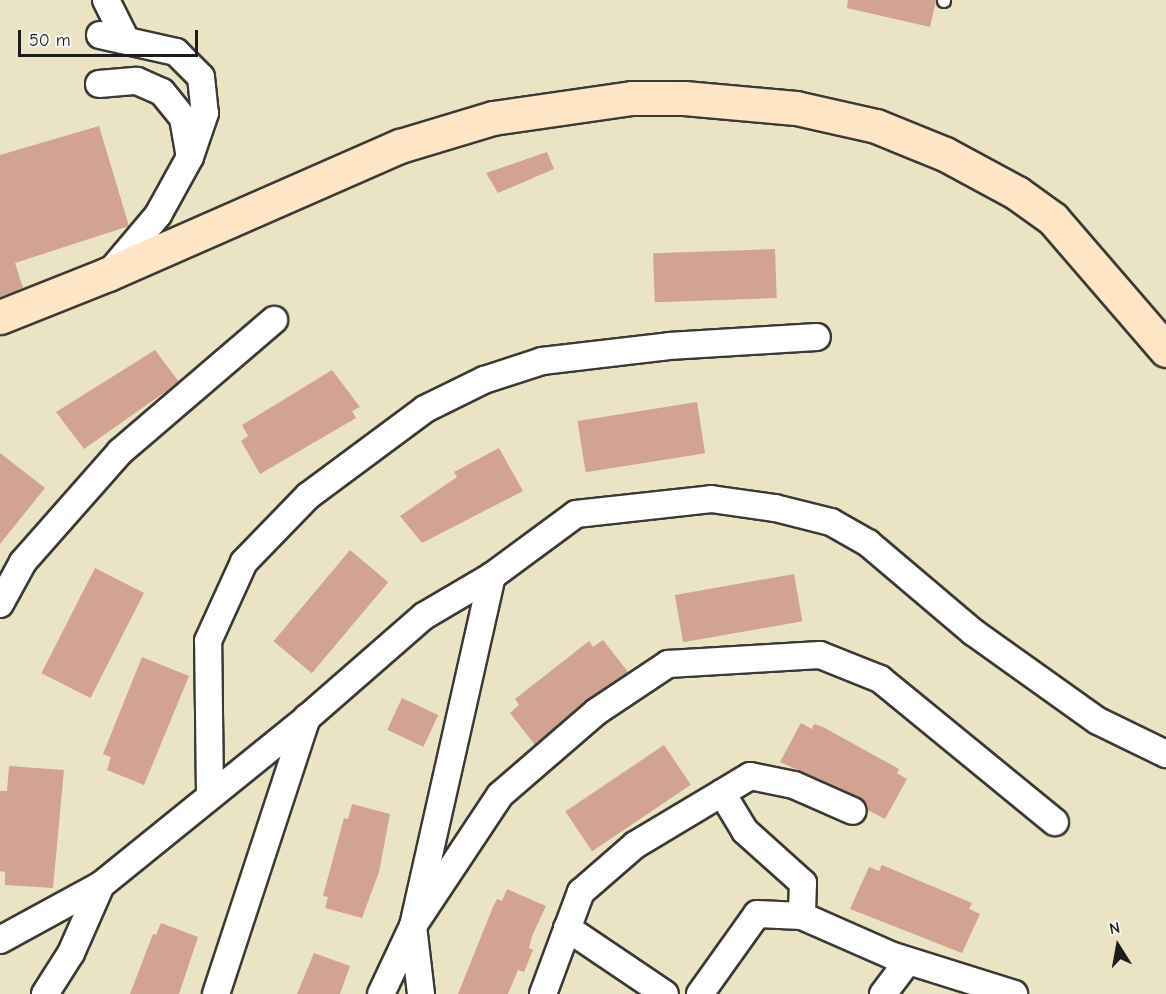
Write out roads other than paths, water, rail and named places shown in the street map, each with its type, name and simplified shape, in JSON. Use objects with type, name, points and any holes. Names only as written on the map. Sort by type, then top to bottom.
[{"type":"street","points":[[106,0],[126,40]]},
{"type":"street","points":[[100,34],[176,52],[201,77],[205,113],[190,157],[158,215],[108,274]]},
{"type":"street","points":[[99,84],[137,81],[162,92],[183,118],[190,157]]},
{"type":"street","points":[[0,317],[108,274],[400,146],[493,118],[632,98],[684,98],[796,108],[876,126],[945,154],[1017,193],[1053,219],[1166,350]]},
{"type":"street","points":[[0,604],[23,562],[120,452],[274,320]]},
{"type":"street","points":[[210,794],[208,641],[244,562],[308,496],[425,409],[484,380],[542,361],[669,346],[817,337]]},
{"type":"street","points":[[0,940],[101,885],[210,794],[307,718],[424,616],[492,576],[576,514],[711,499],[775,508],[831,522],[868,543],[973,632],[1098,721],[1166,754]]},
{"type":"street","points":[[421,994],[412,926],[492,576]]},
{"type":"street","points":[[381,994],[412,926],[500,795],[596,712],[668,664],[820,656],[880,679],[1056,822]]},
{"type":"street","points":[[216,994],[307,718]]},
{"type":"street","points":[[543,994],[581,892],[635,845],[750,776],[794,784],[853,811]]},
{"type":"street","points":[[722,793],[745,831],[803,883],[802,916]]},
{"type":"street","points":[[45,994],[71,953],[101,885]]},
{"type":"street","points":[[700,994],[757,914],[802,916],[908,961],[1014,994]]},
{"type":"street","points":[[567,928],[665,994]]},
{"type":"street","points":[[883,994],[908,961]]}]
